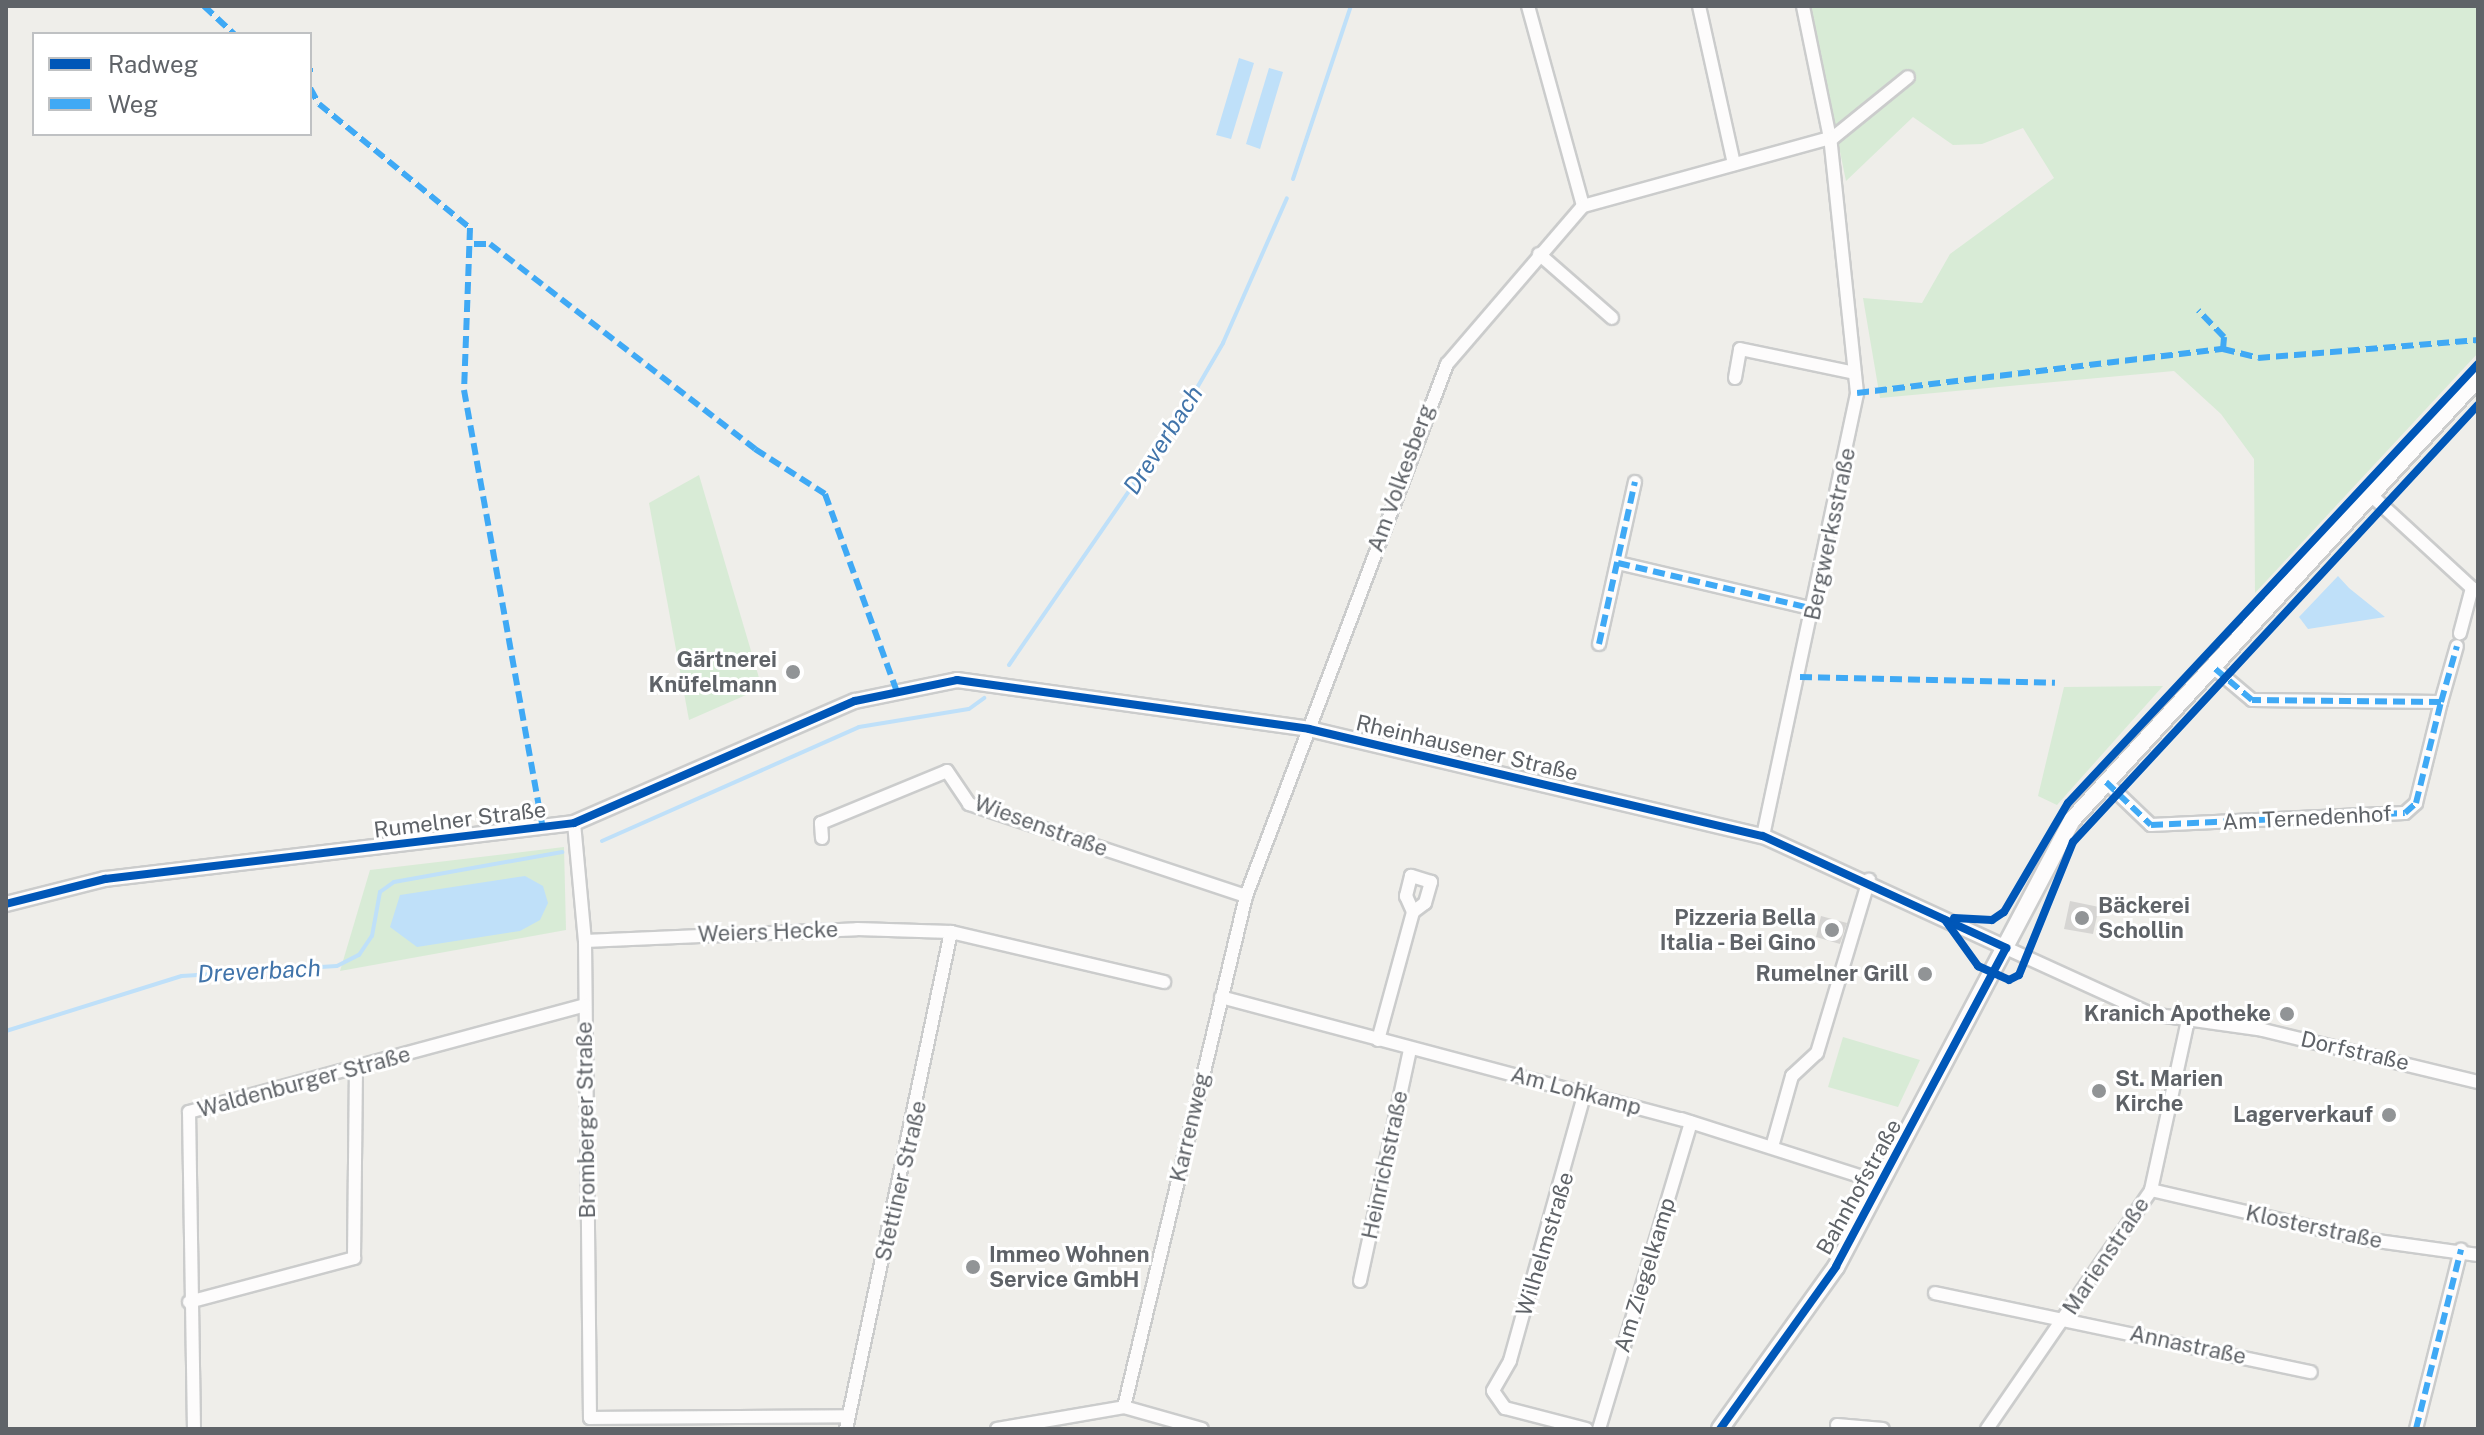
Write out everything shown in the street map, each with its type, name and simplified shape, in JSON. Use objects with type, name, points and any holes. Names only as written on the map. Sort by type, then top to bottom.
[{"type":"main road","name":"Bahnhofstraße","points":[[1720,1429],[1836,1267],[2006,948],[2057,844],[2106,782],[2478,378]]},
{"type":"street","points":[[1528,6],[1583,206],[1830,138],[1908,77]]},
{"type":"street","points":[[1699,6],[1734,164]]},
{"type":"street","name":"Bergwerksstraße","points":[[1763,836],[1852,425],[1855,373],[1830,138],[1803,6]]},
{"type":"street","name":"Am Volkesberg","points":[[1309,729],[1433,392],[1465,341],[1583,206]]},
{"type":"street","points":[[1539,254],[1612,318]]},
{"type":"street","points":[[1735,378],[1740,349],[1855,373]]},
{"type":"street","points":[[1599,644],[1635,482]]},
{"type":"street","points":[[2372,496],[2475,588]]},
{"type":"street","points":[[1618,563],[1814,609]]},
{"type":"street","name":"Am Ternedenhof","points":[[2106,782],[2151,825],[2405,813],[2416,803],[2458,639],[2475,588]]},
{"type":"street","points":[[2213,667],[2252,700],[2441,702]]},
{"type":"street","name":"Rheinhausener Straße","points":[[896,689],[957,680],[1014,684],[1309,729],[1763,836],[1869,880],[2006,948]]},
{"type":"street","name":"Rumelner Straße","points":[[6,904],[105,879],[574,823],[896,689]]},
{"type":"street","name":"Karrenweg","points":[[1124,1407],[1246,896],[1309,729]]},
{"type":"street","name":"Wiesenstraße","points":[[822,838],[821,823],[947,771],[969,804],[1246,896]]},
{"type":"street","name":"Bromberger Straße","points":[[574,823],[585,941],[590,1418],[847,1422]]},
{"type":"street","points":[[1772,1147],[1792,1076],[1817,1053],[1869,880]]},
{"type":"street","points":[[1378,1040],[1413,912]]},
{"type":"street","name":"Weiers Hecke","points":[[585,941],[848,929],[951,932],[1164,982]]},
{"type":"street","name":"Stettiner Straße","points":[[847,1422],[951,932]]},
{"type":"street","name":"Dorfstraße","points":[[2006,948],[2123,1004],[2189,1016],[2478,1082]]},
{"type":"street","name":"Am Lohkamp","points":[[1221,997],[1410,1049],[1585,1092],[1691,1122],[1881,1183]]},
{"type":"street","name":"Waldenburger Straße","points":[[194,1429],[189,1302],[189,1112],[585,1005]]},
{"type":"street","name":"Marienstraße","points":[[1987,1429],[2151,1190],[2189,1016]]},
{"type":"street","name":"Heinrichstraße","points":[[1360,1281],[1410,1049]]},
{"type":"street","points":[[189,1302],[354,1258],[356,1068]]},
{"type":"street","name":"Wilhelmstraße","points":[[1585,1092],[1510,1361],[1493,1391],[1505,1408],[1586,1429]]},
{"type":"street","name":"Am Ziegelkamp","points":[[1599,1429],[1691,1122]]},
{"type":"street","name":"Klosterstraße","points":[[2151,1190],[2363,1239],[2461,1250],[2478,1255]]},
{"type":"street","points":[[2416,1429],[2461,1250]]},
{"type":"street","name":"Annastraße","points":[[1935,1293],[2311,1372]]},
{"type":"street","points":[[997,1429],[1124,1407],[1202,1429]]},
{"type":"street","points":[[1837,1425],[1883,1429]]},
{"type":"green space","points":[[1810,6],[2478,6],[2478,353],[2255,593],[2254,459],[2221,414],[2174,371],[1880,398],[1863,298],[1922,303],[1950,254],[2054,178],[2023,128],[1982,144],[1953,145],[1913,117],[1846,181]]},
{"type":"green space","points":[[699,475],[762,688],[689,720],[649,503]]},
{"type":"green space","points":[[2163,686],[2057,805],[2038,796],[2064,687]]},
{"type":"green space","points":[[564,847],[566,930],[340,971],[370,870]]},
{"type":"green space","points":[[1843,1037],[1920,1060],[1898,1107],[1828,1087]]},
{"type":"water","points":[[1239,58],[1254,63],[1231,139],[1216,135]]},
{"type":"water","points":[[1269,68],[1283,72],[1260,149],[1246,144]]},
{"type":"water","points":[[2338,576],[2385,617],[2308,629],[2299,617]]},
{"type":"water","points":[[525,876],[543,886],[548,903],[540,920],[520,931],[417,947],[390,927],[400,895]]},
{"type":"building","name":"Bäckerei Schollin","points":[[2070,901],[2099,907],[2093,934],[2064,929]]},
{"type":"building","name":"Pizzeria Bella Italia - Bei Gino","points":[[1821,916],[1847,923],[1840,944],[1816,937]]},
{"type":"waterway","name":"Dreverbach","points":[[1293,179],[1351,6]]},
{"type":"waterway","name":"Dreverbach","points":[[1009,665],[1180,417],[1223,343],[1287,198]]},
{"type":"waterway","name":"Dreverbach","points":[[602,841],[859,727],[969,709],[984,698]]},
{"type":"waterway","name":"Dreverbach","points":[[6,1031],[182,976],[337,966],[359,955],[372,936],[380,892],[394,882],[562,852]]},
{"type":"marked path","points":[[204,6],[232,32]]},
{"type":"marked path","points":[[312,92],[319,104],[470,228],[464,390],[543,829]]},
{"type":"marked path","points":[[474,244],[490,244],[755,449],[825,494],[896,689]]},
{"type":"marked path","points":[[1857,393],[2223,349],[2224,337],[2198,310]]},
{"type":"marked path","points":[[2223,349],[2258,358],[2478,340]]},
{"type":"marked path","points":[[1599,644],[1635,482]]},
{"type":"marked path","points":[[1618,563],[1814,609]]},
{"type":"marked path","points":[[2441,702],[2457,646]]},
{"type":"marked path","points":[[2106,782],[2151,825],[2405,813],[2416,803],[2441,702],[2252,700],[2213,667]]},
{"type":"marked path","points":[[1800,677],[2055,683]]},
{"type":"marked path","points":[[2416,1429],[2461,1250]]},
{"type":"cycle path","points":[[1954,918],[1992,920],[2004,912],[2068,803],[2478,364]]},
{"type":"cycle path","points":[[1945,920],[1978,966],[2009,980],[2019,975],[2073,842],[2478,405]]},
{"type":"cycle path","points":[[6,904],[105,879],[574,823],[855,701],[957,680],[1309,729],[1763,836],[2006,948],[1836,1267],[1720,1429]]},
{"type":"place","name":"Gärtnerei Knüfelmann","points":[[793,672]]},
{"type":"place","name":"Bäckerei Schollin","points":[[2082,918]]},
{"type":"place","name":"Pizzeria Bella Italia - Bei Gino","points":[[1832,930]]},
{"type":"place","name":"Rumelner Grill","points":[[1925,974]]},
{"type":"place","name":"Kranich Apotheke","points":[[2287,1014]]},
{"type":"place","name":"St. Marien Kirche","points":[[2099,1091]]},
{"type":"place","name":"Lagerverkauf","points":[[2389,1115]]},
{"type":"place","name":"Immeo Wohnen Service GmbH","points":[[973,1267]]}]
